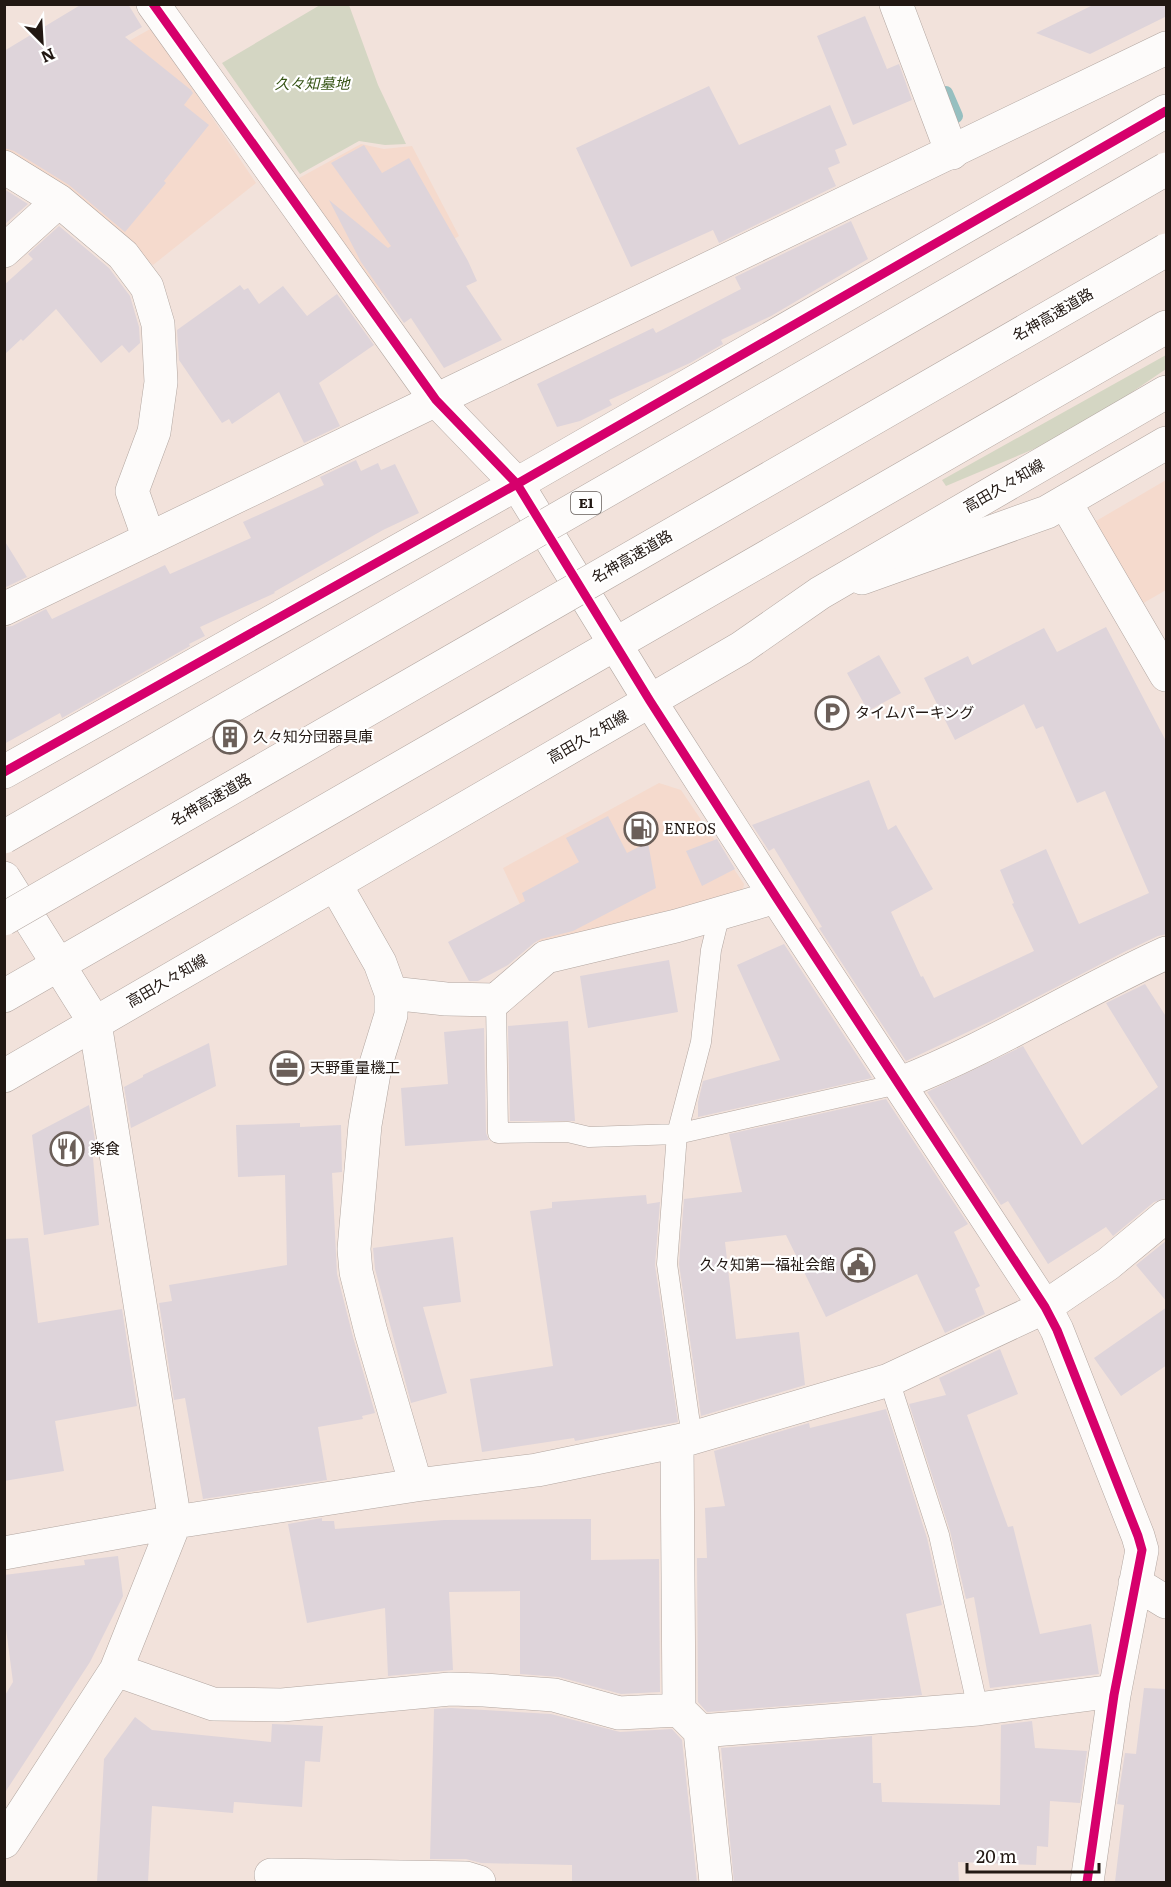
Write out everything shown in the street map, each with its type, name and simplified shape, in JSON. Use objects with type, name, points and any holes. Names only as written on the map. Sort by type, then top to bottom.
[{"type":"main road","points":[[153,4],[436,400],[517,484],[650,701],[1045,1307],[1057,1330],[1142,1550],[1114,1691],[1087,1882]]},
{"type":"main road","points":[[896,4],[952,153]]},
{"type":"main road","points":[[4,609],[1167,48]]},
{"type":"main road","points":[[4,772],[517,484],[1167,111]]},
{"type":"main road","points":[[4,167],[59,201],[123,255],[147,287],[158,324],[161,382],[154,432],[132,491],[150,539]]},
{"type":"main road","name":"E1","points":[[4,837],[1167,169]]},
{"type":"main road","points":[[4,251],[59,201]]},
{"type":"main road","name":"名神高速道路","points":[[4,919],[1167,250]]},
{"type":"main road","points":[[4,996],[1167,327]]},
{"type":"main road","name":"高田久々知線","points":[[4,1076],[741,648],[820,593],[1167,392]]},
{"type":"main road","points":[[820,593],[1047,512],[1167,443]]},
{"type":"main road","points":[[1065,502],[1167,675]]},
{"type":"main road","points":[[4,878],[95,1023],[175,1522],[116,1670],[4,1842]]},
{"type":"main road","points":[[335,884],[380,963],[391,993],[391,1015],[375,1067],[365,1125],[354,1250],[356,1272],[371,1332],[416,1485]]},
{"type":"main road","points":[[391,993],[446,999],[496,1000],[546,957],[676,926],[776,897]]},
{"type":"main road","points":[[898,1084],[942,1067],[1131,969],[1167,953]]},
{"type":"main road","points":[[4,1553],[175,1522],[416,1485],[537,1470],[684,1440],[889,1380],[1045,1307],[1108,1264],[1167,1216]]},
{"type":"main road","points":[[684,1440],[690,1720],[716,1882]]},
{"type":"main road","points":[[1135,1583],[1167,1602]]},
{"type":"main road","points":[[116,1670],[213,1704],[282,1705],[450,1689],[484,1690],[554,1695],[619,1713],[690,1720],[978,1709],[1114,1691]]},
{"type":"main road","points":[[271,1875],[465,1878],[479,1882]]},
{"type":"lane","points":[[684,1440],[667,1264],[677,1134],[701,1041],[711,950],[720,913]]},
{"type":"lane","points":[[496,1000],[498,1133],[568,1131],[589,1137],[677,1134],[898,1084]]},
{"type":"lane","points":[[889,1380],[939,1535],[978,1709]]},
{"type":"shaded area","points":[[152,28],[256,183],[153,265],[126,241],[5,152],[4,119],[20,102]]},
{"type":"shaded area","points":[[361,144],[384,149],[412,146],[459,236],[420,259],[425,269],[373,298],[290,183]]},
{"type":"shaded area","points":[[1166,480],[1166,590],[1140,605],[1091,524]]},
{"type":"shaded area","name":"ENEOS","points":[[659,783],[681,790],[744,884],[741,899],[543,953],[503,868]]},
{"type":"green space","name":"久々知墓地","points":[[320,5],[349,5],[378,85],[406,144],[385,145],[359,141],[300,174],[222,63]]},
{"type":"green space","points":[[1166,355],[1166,369],[1072,433],[946,486],[942,480]]},
{"type":"building","points":[[82,4],[128,4],[142,27],[125,37],[191,90],[193,93],[184,105],[209,125],[164,181],[166,183],[125,232],[69,185],[14,151],[4,148],[4,51]]},
{"type":"building","points":[[1095,4],[1167,4],[1167,16],[1090,54],[1036,33]]},
{"type":"building","points":[[865,16],[887,69],[899,64],[912,100],[853,125],[817,36]]},
{"type":"building","points":[[709,86],[739,145],[830,105],[847,145],[835,150],[840,163],[828,168],[836,186],[719,243],[713,230],[631,267],[576,148]]},
{"type":"building","points":[[364,145],[382,173],[409,158],[468,261],[477,281],[466,286],[502,340],[444,368],[411,318],[404,323],[361,262],[329,200],[388,248],[391,246],[331,163]]},
{"type":"building","points":[[4,189],[28,204],[4,225]]},
{"type":"building","points":[[851,221],[868,259],[771,316],[721,340],[723,344],[690,363],[609,400],[612,405],[580,421],[557,427],[537,384],[653,328],[656,333],[741,289],[735,277]]},
{"type":"building","points":[[59,226],[109,268],[130,296],[139,327],[140,343],[129,353],[122,345],[101,363],[56,309],[23,341],[21,339],[4,355],[4,285],[33,259],[28,254]]},
{"type":"building","points":[[240,285],[244,290],[248,288],[259,304],[283,286],[307,316],[337,294],[374,345],[319,383],[340,426],[304,443],[279,392],[232,424],[229,419],[222,423],[179,360],[177,330]]},
{"type":"building","points":[[356,460],[361,471],[378,463],[381,470],[395,464],[419,513],[383,530],[275,593],[200,627],[205,636],[189,644],[190,646],[62,718],[60,713],[4,744],[4,627],[12,626],[46,609],[52,619],[165,565],[170,574],[251,538],[243,522],[324,485],[320,477]]},
{"type":"building","points":[[4,540],[27,577],[4,588]]},
{"type":"building","points":[[1106,627],[1167,743],[1167,934],[1124,952],[991,1021],[906,1061],[819,928],[822,927],[774,848],[769,851],[752,825],[869,780],[888,830],[896,825],[933,889],[891,912],[921,977],[923,976],[934,998],[1034,951],[1012,904],[1014,903],[1000,870],[1046,849],[1079,924],[1149,893],[1105,791],[1077,803],[1043,726],[1036,729],[1024,704],[955,740],[924,678],[968,656],[972,665],[1044,628],[1057,652]]},
{"type":"building","points":[[879,655],[901,693],[868,711],[847,673]]},
{"type":"building","points":[[608,816],[627,853],[648,842],[656,888],[573,931],[541,939],[508,965],[478,981],[469,981],[448,942],[525,901],[522,893],[579,862],[566,838]]},
{"type":"building","points":[[717,839],[735,869],[702,886],[686,851]]},
{"type":"building","points":[[784,944],[872,1078],[698,1117],[698,1102],[703,1081],[780,1060],[737,965]]},
{"type":"building","points":[[669,960],[678,1012],[588,1028],[580,976]]},
{"type":"building","points":[[1145,984],[1167,1018],[1167,1198],[1154,1202],[1113,1236],[1106,1227],[1048,1264],[1008,1201],[1001,1205],[927,1092],[1023,1046],[1082,1145],[1158,1087],[1106,1003]]},
{"type":"building","points":[[568,1021],[575,1121],[510,1121],[508,1026]]},
{"type":"building","points":[[484,1028],[486,1133],[489,1140],[405,1146],[401,1088],[448,1084],[444,1032]]},
{"type":"building","points":[[209,1043],[216,1086],[131,1128],[124,1087],[143,1075]]},
{"type":"building","points":[[886,1099],[968,1224],[954,1232],[980,1286],[975,1289],[985,1314],[945,1333],[917,1274],[826,1317],[786,1235],[725,1242],[736,1339],[799,1332],[805,1385],[701,1416],[679,1264],[684,1199],[742,1192],[729,1134]]},
{"type":"building","points":[[89,1105],[96,1146],[92,1147],[99,1225],[44,1235],[32,1135]]},
{"type":"building","points":[[300,1123],[300,1127],[341,1125],[342,1172],[332,1173],[337,1274],[375,1413],[362,1416],[363,1419],[318,1427],[327,1480],[203,1499],[185,1398],[174,1400],[159,1303],[172,1301],[169,1285],[287,1265],[285,1175],[238,1177],[236,1125]]},
{"type":"building","points":[[646,1195],[647,1204],[660,1202],[655,1265],[678,1422],[575,1441],[574,1438],[482,1452],[470,1379],[553,1366],[530,1211],[552,1208],[552,1202]]},
{"type":"building","points":[[453,1237],[461,1302],[423,1307],[447,1393],[411,1403],[375,1269],[373,1248]]},
{"type":"building","points":[[28,1238],[38,1323],[122,1309],[137,1406],[55,1421],[64,1471],[4,1481],[4,1239]]},
{"type":"building","points":[[1167,1240],[1167,1302],[1136,1265]]},
{"type":"building","points":[[1167,1307],[1167,1365],[1121,1396],[1094,1358]]},
{"type":"building","points":[[1000,1349],[1018,1394],[967,1415],[1008,1527],[1013,1526],[1040,1634],[1091,1624],[1099,1674],[990,1688],[974,1597],[966,1599],[950,1531],[909,1404],[946,1395],[939,1378]]},
{"type":"building","points":[[886,1409],[927,1538],[942,1605],[906,1614],[922,1695],[707,1712],[698,1702],[697,1558],[707,1558],[705,1508],[725,1506],[714,1451],[809,1423],[810,1428]]},
{"type":"building","points":[[322,1518],[322,1521],[334,1521],[335,1529],[444,1520],[591,1519],[591,1560],[659,1559],[660,1692],[621,1694],[559,1677],[520,1674],[520,1591],[449,1592],[453,1670],[388,1676],[385,1608],[307,1623],[288,1524]]},
{"type":"building","points":[[118,1556],[123,1596],[90,1662],[4,1794],[4,1697],[13,1682],[4,1614],[4,1575],[85,1565],[84,1560]]},
{"type":"building","points":[[1144,1688],[1167,1689],[1167,1882],[1115,1882],[1124,1805],[1117,1804],[1125,1753],[1136,1754]]},
{"type":"building","points":[[434,1709],[551,1714],[620,1732],[672,1729],[682,1740],[697,1882],[572,1882],[572,1865],[481,1863],[466,1859],[430,1859]]},
{"type":"building","points":[[135,1717],[152,1730],[271,1742],[272,1724],[323,1726],[320,1762],[305,1761],[302,1807],[234,1802],[233,1813],[152,1806],[148,1882],[97,1882],[104,1759]]},
{"type":"building","points":[[1032,1721],[1035,1748],[1087,1751],[1080,1803],[1050,1801],[1048,1847],[1037,1846],[1036,1865],[958,1862],[959,1882],[734,1882],[721,1748],[872,1736],[873,1783],[881,1783],[882,1802],[1000,1805],[1001,1725]]},
{"type":"waterway","points":[[946,93],[956,116]]},
{"type":"cycle path","points":[[153,4],[436,400],[517,484],[650,701],[1045,1307],[1057,1330],[1142,1550],[1114,1695],[1087,1882]]},
{"type":"cycle path","points":[[4,772],[517,484],[1166,111]]},
{"type":"place","name":"タイムパーキング","points":[[832,713]]},
{"type":"place","name":"久々知分団器具庫","points":[[230,737]]},
{"type":"place","name":"ENEOS","points":[[641,829]]},
{"type":"place","name":"天野重量機工","points":[[287,1068]]},
{"type":"place","name":"楽食","points":[[67,1149]]},
{"type":"place","name":"久々知第一福祉会館","points":[[858,1265]]}]
